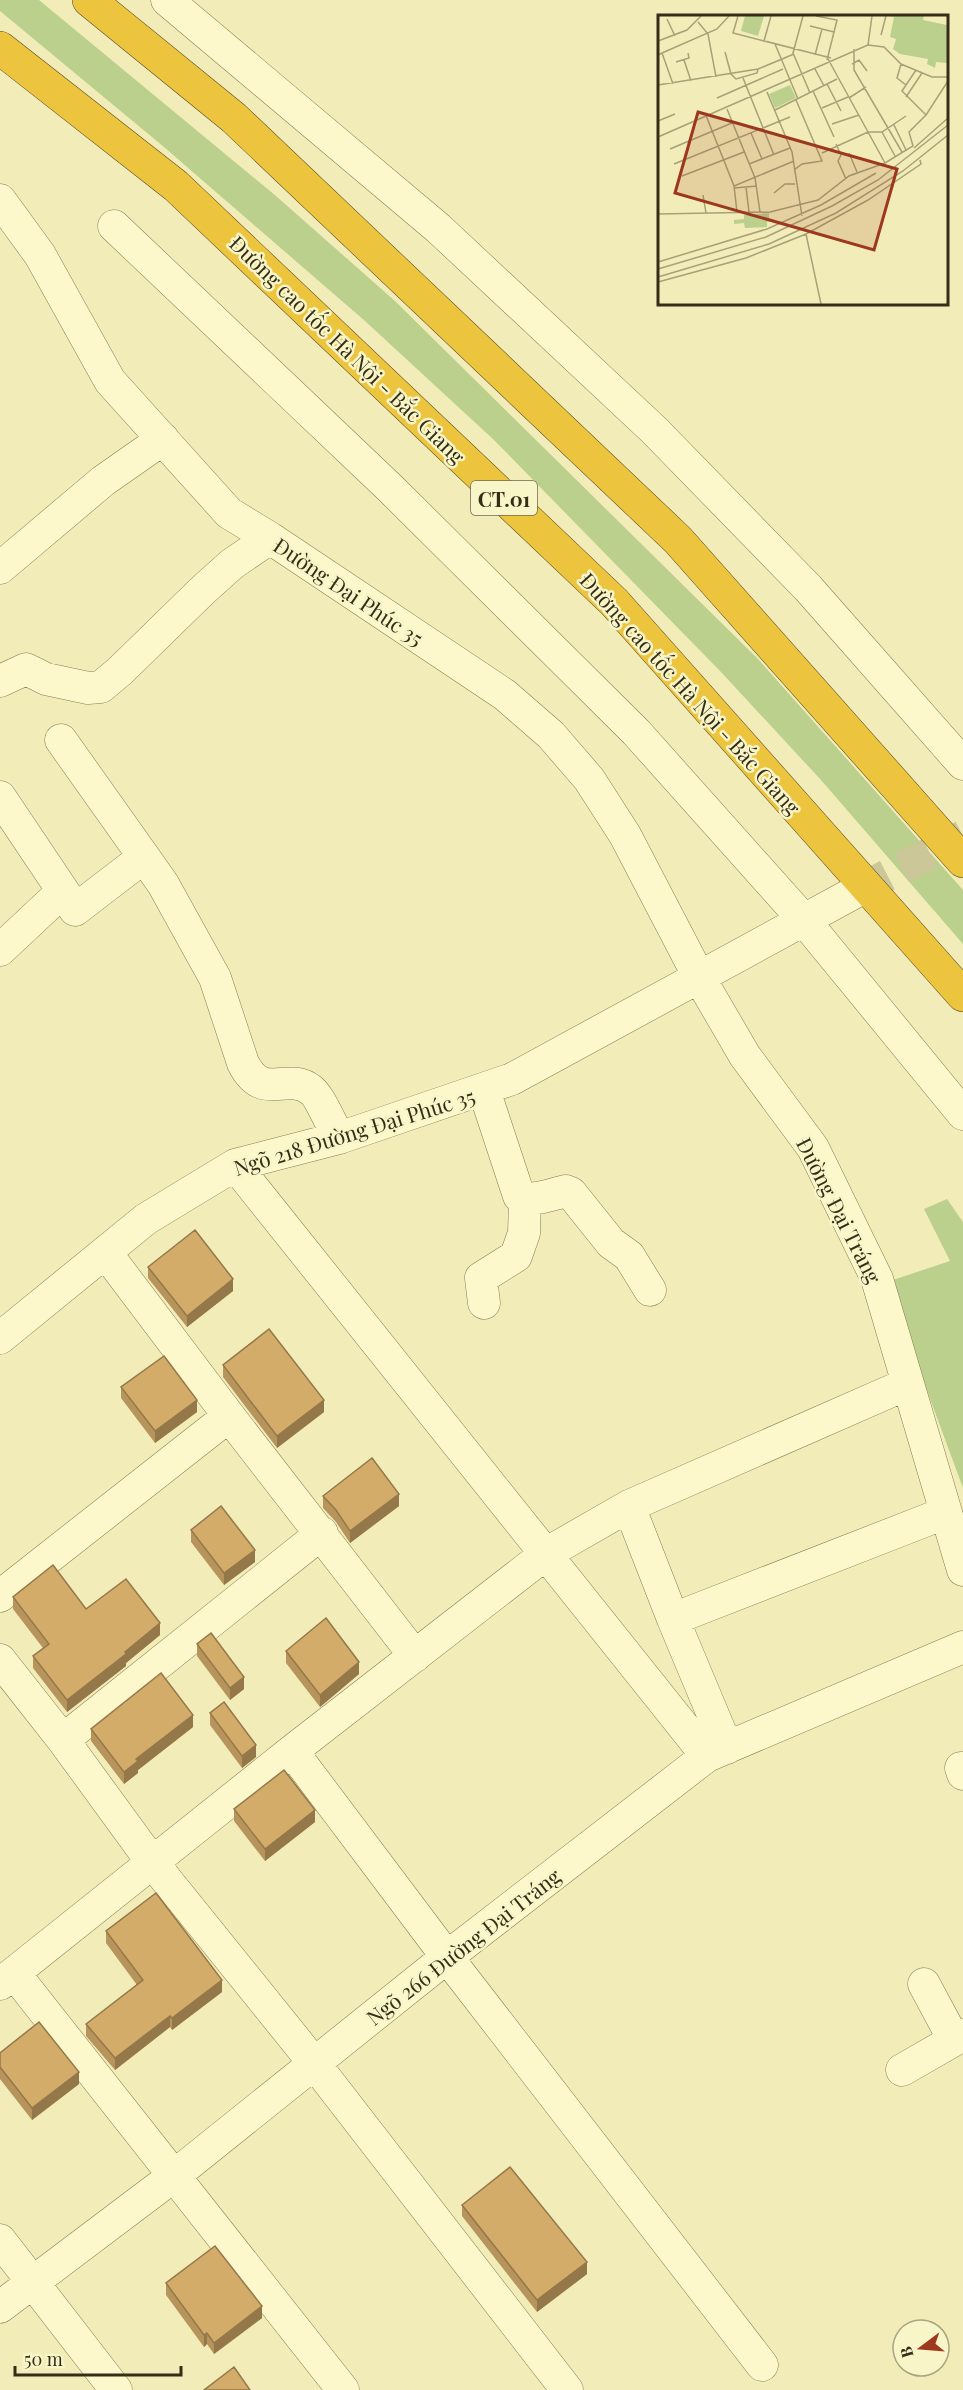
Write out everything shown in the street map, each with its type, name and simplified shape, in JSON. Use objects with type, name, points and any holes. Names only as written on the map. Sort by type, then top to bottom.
[{"type":"highway","points":[[89,0],[234,118],[678,540],[963,861]]},
{"type":"highway","name":"Đường cao tốc Hà Nội - Bắc Giang","points":[[0,48],[176,186],[614,602],[963,995]]},
{"type":"street","points":[[167,0],[438,228],[654,430],[808,588],[963,764]]},
{"type":"street","name":"Đường Đại Phúc 35","points":[[0,200],[40,255],[110,381],[229,513],[270,538],[505,696],[551,735],[589,779],[625,835],[699,977]]},
{"type":"street","points":[[114,226],[389,487],[636,732],[804,920],[963,1114]]},
{"type":"street","points":[[0,568],[103,481],[163,439]]},
{"type":"street","points":[[0,681],[26,669],[46,679],[88,688],[101,687],[232,564],[270,538]]},
{"type":"street","points":[[61,740],[163,884],[215,978],[250,1076],[259,1082],[302,1085],[312,1090],[339,1138]]},
{"type":"street","points":[[0,797],[75,910],[144,857]]},
{"type":"street","name":"Ngõ 218 Đường Đại Phúc 35","points":[[0,1338],[146,1219],[235,1165],[339,1138],[484,1090],[512,1078],[859,890]]},
{"type":"street","points":[[0,950],[63,891]]},
{"type":"street","name":"Đường Đại Tráng","points":[[699,977],[745,1056],[813,1148],[877,1279],[963,1570]]},
{"type":"street","points":[[484,1090],[516,1192],[525,1198],[571,1192],[611,1243],[629,1257],[650,1290]]},
{"type":"street","points":[[235,1165],[546,1553],[717,1752]]},
{"type":"street","points":[[484,1303],[481,1278],[516,1256],[524,1233],[525,1198]]},
{"type":"street","points":[[106,1252],[229,1416],[322,1533],[415,1656]]},
{"type":"street","points":[[343,2390],[175,2175],[7,1978],[546,1553],[629,1506],[907,1384]]},
{"type":"street","points":[[0,1596],[229,1416]]},
{"type":"street","points":[[629,1506],[673,1619],[717,1752]]},
{"type":"street","points":[[673,1619],[945,1513]]},
{"type":"street","points":[[63,1740],[322,1533]]},
{"type":"street","name":"Ngõ 266 Đường Đại Tráng","points":[[0,2307],[175,2175],[447,1957],[717,1752],[963,1647]]},
{"type":"street","points":[[0,1660],[63,1740],[152,1862],[314,2064],[567,2390]]},
{"type":"street","points":[[292,1751],[447,1957],[762,2365]]},
{"type":"street","points":[[902,2070],[959,2038],[924,1984]]},
{"type":"street","points":[[0,2240],[116,2390]]},
{"type":"green space","points":[[0,0],[39,0],[276,196],[395,301],[758,659],[963,890],[963,944],[821,780],[721,672],[494,440],[365,321],[164,147],[0,11]]},
{"type":"green space","points":[[947,1199],[963,1222],[963,1488],[887,1282],[950,1261],[924,1209]]},
{"type":"building","points":[[195,1230],[233,1279],[187,1316],[148,1267]]},
{"type":"building","points":[[269,1329],[324,1400],[277,1436],[223,1365]]},
{"type":"building","points":[[164,1356],[197,1400],[155,1431],[121,1387]]},
{"type":"building","points":[[372,1458],[399,1494],[350,1531],[323,1496]]},
{"type":"building","points":[[221,1506],[255,1550],[224,1573],[191,1530]]},
{"type":"building","points":[[53,1565],[86,1609],[126,1579],[160,1623],[125,1652],[126,1654],[67,1700],[33,1656],[49,1644],[13,1597]]},
{"type":"building","points":[[326,1618],[359,1662],[320,1695],[286,1651]]},
{"type":"building","points":[[211,1633],[244,1677],[230,1688],[197,1644]]},
{"type":"building","points":[[161,1673],[193,1715],[136,1759],[138,1761],[124,1772],[91,1729]]},
{"type":"building","points":[[224,1702],[256,1745],[242,1756],[210,1713]]},
{"type":"building","points":[[284,1770],[315,1810],[265,1849],[234,1809]]},
{"type":"building","points":[[156,1893],[222,1980],[115,2058],[86,2024],[143,1980],[106,1931]]},
{"type":"building","points":[[39,2022],[79,2072],[32,2108],[0,2067],[0,2053]]},
{"type":"building","points":[[510,2167],[587,2262],[537,2300],[462,2205]]},
{"type":"building","points":[[215,2246],[262,2306],[214,2343],[207,2333],[204,2335],[166,2283]]},
{"type":"building","points":[[234,2367],[250,2390],[204,2390]]},
{"type":"tunnel","points":[[859,890],[963,836]]}]
